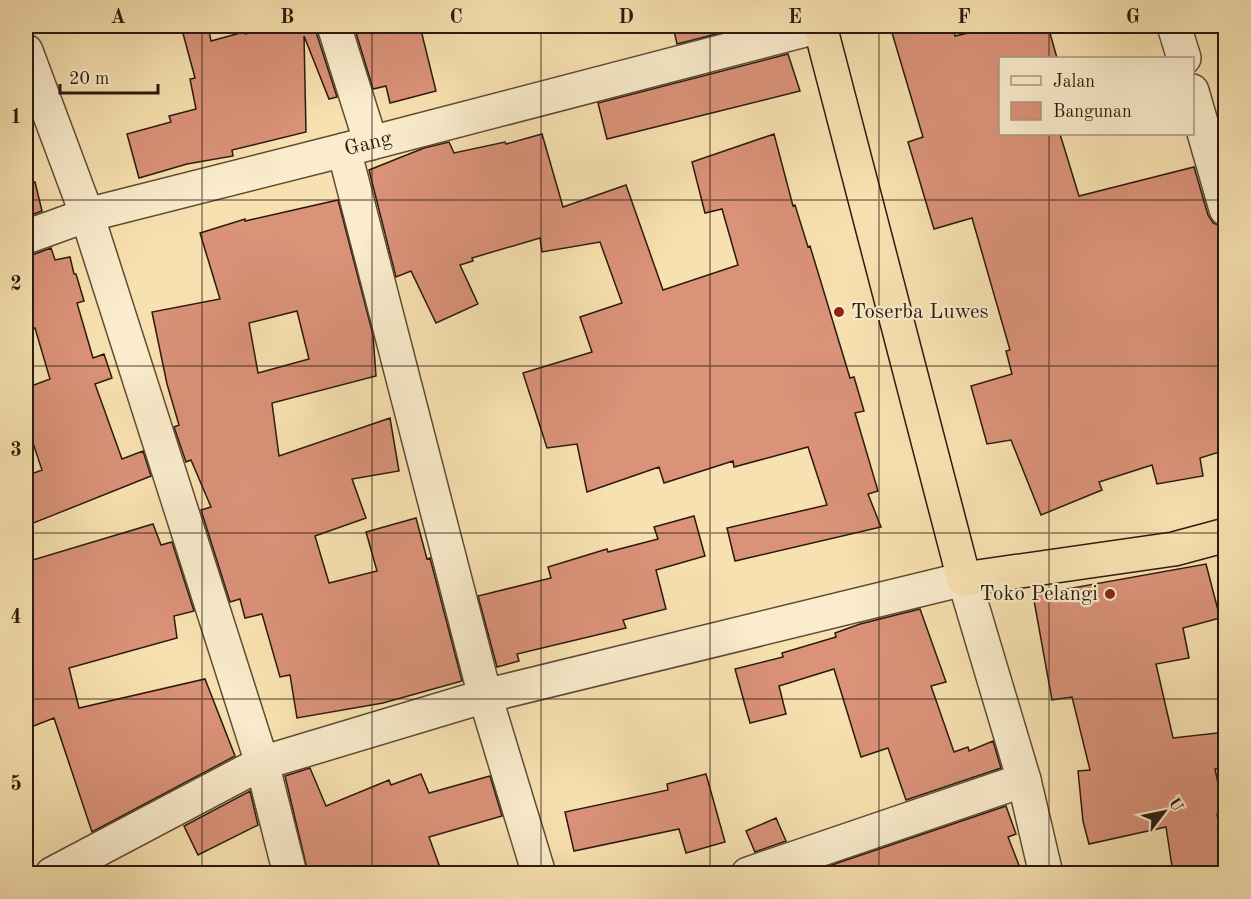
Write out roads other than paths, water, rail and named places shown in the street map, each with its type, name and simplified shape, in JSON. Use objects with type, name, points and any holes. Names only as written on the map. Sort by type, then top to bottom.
[{"type":"highway","points":[[820,26],[964,579],[1174,549],[1226,535]]},
{"type":"street","points":[[334,26],[357,146],[484,696],[539,873]]},
{"type":"street","name":"Gang","points":[[26,237],[87,215],[820,26]]},
{"type":"street","points":[[1174,26],[1184,57]]},
{"type":"street","points":[[26,51],[87,215],[262,763],[290,873]]},
{"type":"street","points":[[1194,97],[1226,209]]},
{"type":"street","points":[[52,873],[262,763],[484,696],[964,579],[1024,780],[1046,873]]},
{"type":"street","points":[[748,873],[1024,780]]},
{"type":"place","name":"Toserba Luwes","points":[[839,312]]},
{"type":"place","name":"Toko Pelangi","points":[[1110,594]]}]
